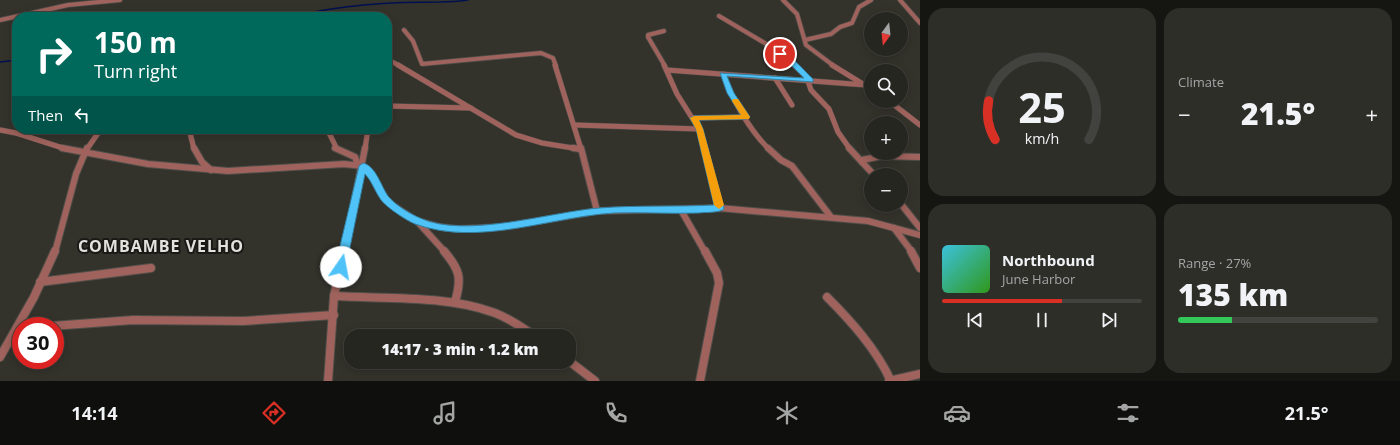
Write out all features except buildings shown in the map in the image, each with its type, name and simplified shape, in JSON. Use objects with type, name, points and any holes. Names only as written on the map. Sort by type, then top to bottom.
[{"type":"street","points":[[36,12],[72,4],[120,0]]},
{"type":"street","points":[[783,0],[797,14],[806,45],[825,61],[864,84]]},
{"type":"street","points":[[805,40],[832,34],[840,27],[852,23],[859,7],[871,0]]},
{"type":"street","points":[[900,0],[920,23]]},
{"type":"street","points":[[719,16],[773,48],[794,63],[809,81],[811,90],[829,109],[838,132],[851,151],[868,168]]},
{"type":"street","points":[[0,20],[12,17]]},
{"type":"street","points":[[404,30],[413,41],[422,64],[541,53],[553,58],[575,124],[580,149],[597,211]]},
{"type":"street","points":[[664,31],[648,35],[648,38],[667,70],[677,94],[700,129],[720,208]]},
{"type":"street","points":[[392,62],[516,135],[533,141],[580,149]]},
{"type":"street","points":[[667,70],[864,85]]},
{"type":"street","points":[[723,74],[730,93],[762,142],[781,160],[792,166],[831,218]]},
{"type":"street","points":[[775,78],[792,105]]},
{"type":"street","points":[[392,106],[471,108]]},
{"type":"street","points":[[898,108],[920,124]]},
{"type":"street","points":[[694,118],[746,117]]},
{"type":"street","points":[[575,124],[700,129]]},
{"type":"street","points":[[0,130],[12,132]]},
{"type":"street","points":[[21,134],[40,142],[85,153],[148,164],[212,170],[245,171],[344,164],[361,165]]},
{"type":"street","points":[[24,317],[61,234],[74,180],[85,153],[98,134]]},
{"type":"street","points":[[190,134],[193,148],[202,162],[212,170]]},
{"type":"street","points":[[331,134],[335,148],[355,157],[372,176],[385,199],[417,221],[459,271],[459,287],[455,302]]},
{"type":"street","points":[[328,381],[334,315],[334,296],[367,134]]},
{"type":"street","points":[[862,162],[862,160],[877,156],[920,157]]},
{"type":"street","points":[[417,221],[440,227],[482,228],[563,218],[597,211],[720,208],[868,221],[920,235]]},
{"type":"street","points":[[681,210],[717,273],[719,283],[700,381]]},
{"type":"street","points":[[907,212],[920,228]]},
{"type":"street","points":[[894,228],[916,258],[920,268]]},
{"type":"street","points":[[40,282],[151,268]]},
{"type":"street","points":[[334,296],[455,302],[493,312],[525,329]]},
{"type":"street","points":[[827,297],[854,324],[884,366],[890,381],[920,374]]},
{"type":"street","points":[[64,325],[134,320],[243,321],[334,315]]},
{"type":"street","points":[[0,357],[12,340]]},
{"type":"street","points":[[576,366],[595,381]]},
{"type":"waterway","points":[[313,12],[354,6],[401,2],[449,2],[468,0]]},
{"type":"waterway","points":[[0,62],[12,61]]},
{"type":"slow traffic","points":[[719,205],[700,129],[694,118],[746,117],[735,101]]},
{"type":"district","name":"COMBAMBE VELHO","points":[[161,246]]},
{"type":"route","points":[[341,267],[363,166],[372,176],[385,199],[392,205],[417,221],[440,227],[458,229],[503,227],[597,211],[720,208],[700,129],[694,118],[746,117],[730,93],[723,74],[810,81],[794,63],[780,54]]}]
